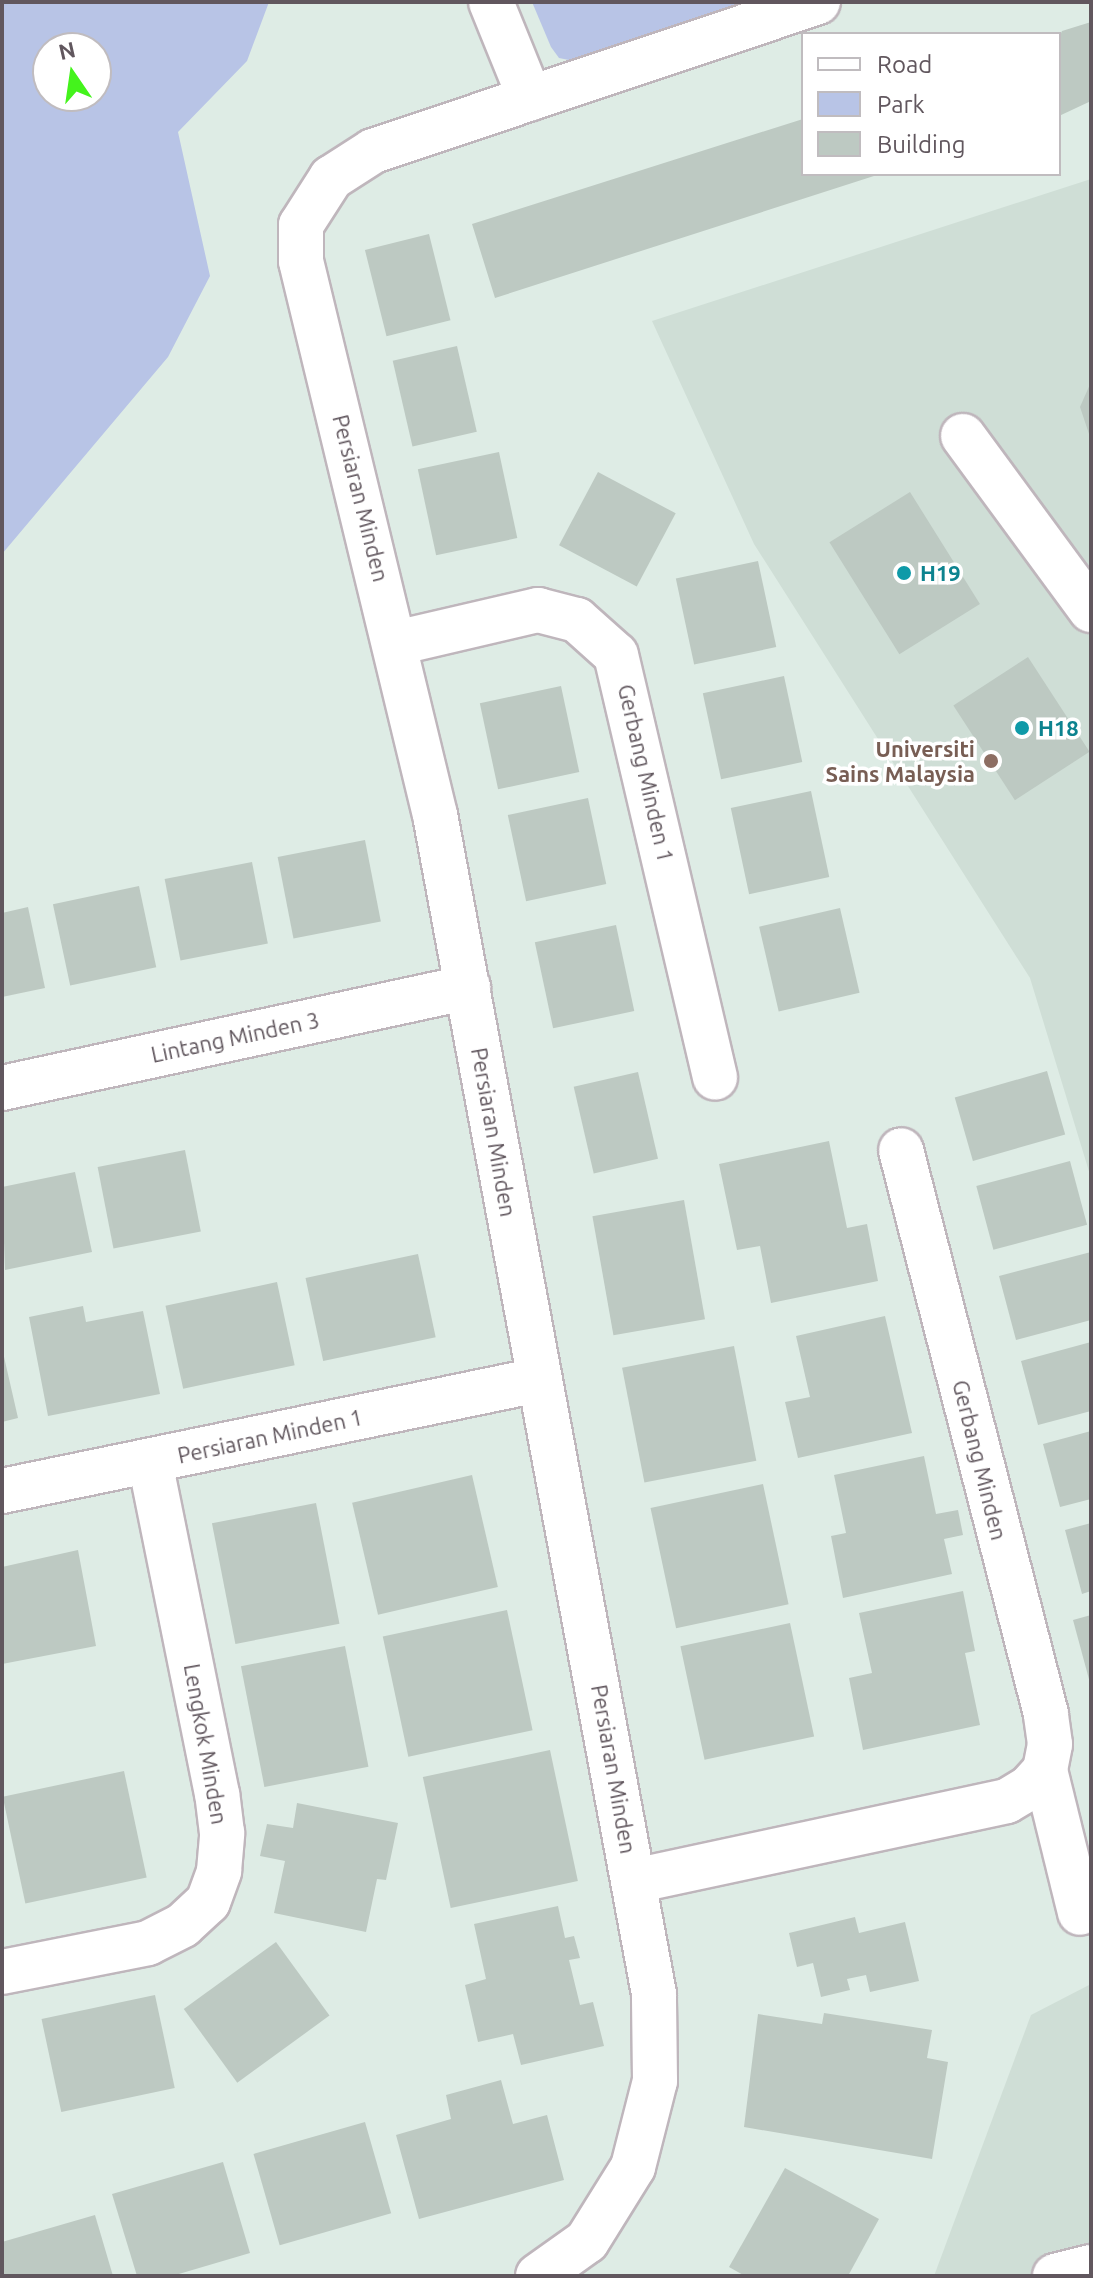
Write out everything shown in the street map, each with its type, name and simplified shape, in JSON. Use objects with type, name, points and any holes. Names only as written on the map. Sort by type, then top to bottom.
[{"type":"street","points":[[491,2],[530,98]]},
{"type":"street","name":"Persiaran Minden","points":[[538,2276],[587,2241],[633,2167],[647,2128],[658,2040],[634,1881],[579,1568],[538,1380],[468,987],[396,643],[301,261],[301,225],[318,192],[348,164],[530,98],[818,2]]},
{"type":"street","points":[[963,436],[1091,610]]},
{"type":"street","name":"Gerbang Minden 1","points":[[396,643],[538,610],[577,620],[616,655],[715,1078]]},
{"type":"street","name":"Lintang Minden 3","points":[[2,1088],[468,987]]},
{"type":"street","name":"Gerbang Minden","points":[[901,1150],[1046,1714],[1050,1744],[1045,1770],[1080,1913]]},
{"type":"street","name":"Persiaran Minden 1","points":[[2,1491],[538,1380]]},
{"type":"street","name":"Lengkok Minden","points":[[2,1972],[148,1943],[183,1925],[208,1902],[219,1871],[217,1794],[150,1461]]},
{"type":"street","points":[[634,1881],[1007,1801],[1029,1788],[1045,1770]]},
{"type":"street","points":[[1055,2276],[1091,2267]]},
{"type":"shaded area","name":"Universiti Sains Malaysia","points":[[1091,179],[1091,1178],[1030,978],[754,544],[652,321]]},
{"type":"shaded area","points":[[1091,1984],[1091,2276],[934,2276],[1031,2015]]},
{"type":"green space","points":[[2,2],[269,2],[247,61],[178,132],[210,276],[168,357],[2,554]]},
{"type":"green space","points":[[532,2],[753,2],[574,61],[559,58],[551,47]]},
{"type":"building","points":[[1091,22],[1091,101],[1061,115],[1061,33]]},
{"type":"building","points":[[801,120],[801,176],[874,176],[495,298],[472,224]]},
{"type":"building","points":[[429,234],[451,320],[386,336],[365,250]]},
{"type":"building","points":[[457,346],[477,432],[412,447],[393,361]]},
{"type":"building","points":[[1091,382],[1091,440],[1080,407]]},
{"type":"building","points":[[499,452],[517,538],[436,555],[418,469]]},
{"type":"building","points":[[598,472],[676,513],[637,587],[559,545]]},
{"type":"building","name":"H19","points":[[910,492],[980,604],[899,654],[829,542]]},
{"type":"building","points":[[758,561],[776,647],[694,665],[676,578]]},
{"type":"building","name":"H18","points":[[1028,657],[1090,752],[1015,800],[953,705]]},
{"type":"building","points":[[784,676],[802,762],[721,779],[703,693]]},
{"type":"building","points":[[561,686],[579,772],[498,789],[480,703]]},
{"type":"building","points":[[811,791],[829,877],[749,894],[731,808]]},
{"type":"building","points":[[588,798],[606,884],[526,901],[508,815]]},
{"type":"building","points":[[365,840],[381,921],[293,938],[278,857]]},
{"type":"building","points":[[252,862],[268,943],[180,960],[165,879]]},
{"type":"building","points":[[139,886],[156,967],[70,985],[53,904]]},
{"type":"building","points":[[28,907],[45,988],[2,997],[2,913]]},
{"type":"building","points":[[840,908],[860,993],[779,1011],[759,927]]},
{"type":"building","points":[[616,925],[634,1011],[553,1028],[535,942]]},
{"type":"building","points":[[1047,1071],[1065,1134],[973,1161],[955,1097]]},
{"type":"building","points":[[638,1072],[658,1159],[594,1174],[574,1087]]},
{"type":"building","points":[[829,1141],[847,1228],[867,1224],[878,1281],[771,1303],[760,1246],[737,1250],[719,1164]]},
{"type":"building","points":[[185,1150],[201,1231],[113,1248],[98,1167]]},
{"type":"building","points":[[1070,1161],[1087,1225],[993,1250],[976,1186]]},
{"type":"building","points":[[75,1172],[92,1252],[5,1270],[2,1187]]},
{"type":"building","points":[[684,1200],[705,1319],[613,1335],[592,1216]]},
{"type":"building","points":[[1091,1252],[1091,1320],[1016,1340],[999,1276]]},
{"type":"building","points":[[418,1254],[436,1337],[323,1361],[306,1278]]},
{"type":"building","points":[[277,1282],[295,1365],[183,1389],[165,1306]]},
{"type":"building","points":[[83,1306],[86,1322],[143,1311],[160,1394],[48,1416],[29,1317]]},
{"type":"building","points":[[885,1316],[912,1433],[798,1458],[785,1402],[810,1397],[796,1336]]},
{"type":"building","points":[[1091,1342],[1091,1411],[1038,1425],[1021,1361]]},
{"type":"building","points":[[734,1346],[756,1461],[644,1483],[622,1368]]},
{"type":"building","points":[[2,1348],[18,1418],[2,1422]]},
{"type":"building","points":[[1091,1431],[1091,1499],[1060,1507],[1043,1444]]},
{"type":"building","points":[[924,1456],[936,1514],[958,1510],[963,1535],[944,1539],[952,1574],[843,1598],[831,1536],[846,1533],[834,1475]]},
{"type":"building","points":[[472,1475],[498,1587],[378,1615],[352,1503]]},
{"type":"building","points":[[763,1484],[789,1604],[676,1628],[651,1508]]},
{"type":"building","points":[[316,1503],[339,1624],[235,1644],[212,1523]]},
{"type":"building","points":[[1091,1523],[1091,1591],[1082,1594],[1065,1530]]},
{"type":"building","points":[[78,1550],[96,1646],[2,1664],[2,1567]]},
{"type":"building","points":[[963,1591],[975,1651],[965,1653],[980,1725],[863,1750],[849,1678],[872,1673],[859,1613]]},
{"type":"building","points":[[507,1610],[533,1730],[408,1757],[383,1636]]},
{"type":"building","points":[[1091,1615],[1091,1683],[1090,1683],[1073,1620]]},
{"type":"building","points":[[790,1623],[814,1736],[705,1760],[680,1646]]},
{"type":"building","points":[[345,1646],[368,1767],[264,1787],[241,1666]]},
{"type":"building","points":[[550,1750],[578,1881],[451,1908],[423,1777]]},
{"type":"building","points":[[124,1771],[147,1878],[25,1903],[3,1797]]},
{"type":"building","points":[[297,1803],[398,1823],[386,1880],[377,1879],[366,1932],[274,1913],[285,1861],[260,1856],[267,1824],[293,1828]]},
{"type":"building","points":[[558,1906],[565,1938],[574,1936],[580,1958],[569,1960],[580,2005],[593,2002],[604,2046],[521,2065],[513,2034],[478,2042],[465,1985],[486,1979],[474,1924]]},
{"type":"building","points":[[855,1917],[859,1933],[905,1922],[919,1981],[870,1992],[866,1975],[847,1979],[850,1990],[821,1997],[813,1963],[797,1967],[789,1933]]},
{"type":"building","points":[[276,1942],[329,2016],[237,2083],[184,2009]]},
{"type":"building","points":[[155,1995],[175,2088],[61,2112],[42,2019]]},
{"type":"building","points":[[824,2013],[932,2030],[927,2058],[948,2062],[932,2159],[744,2127],[758,2014],[822,2024]]},
{"type":"building","points":[[501,2080],[513,2124],[547,2115],[564,2180],[419,2219],[396,2135],[451,2119],[446,2095]]},
{"type":"building","points":[[365,2122],[391,2213],[280,2245],[253,2154]]},
{"type":"building","points":[[223,2162],[250,2253],[172,2276],[137,2276],[112,2194]]},
{"type":"building","points":[[785,2168],[879,2219],[848,2276],[745,2276],[729,2267]]},
{"type":"building","points":[[95,2215],[113,2276],[2,2276],[2,2242]]},
{"type":"place","name":"H19","points":[[904,573]]},
{"type":"place","name":"H18","points":[[1022,728]]},
{"type":"place","name":"Universiti Sains Malaysia","points":[[991,761]]}]
